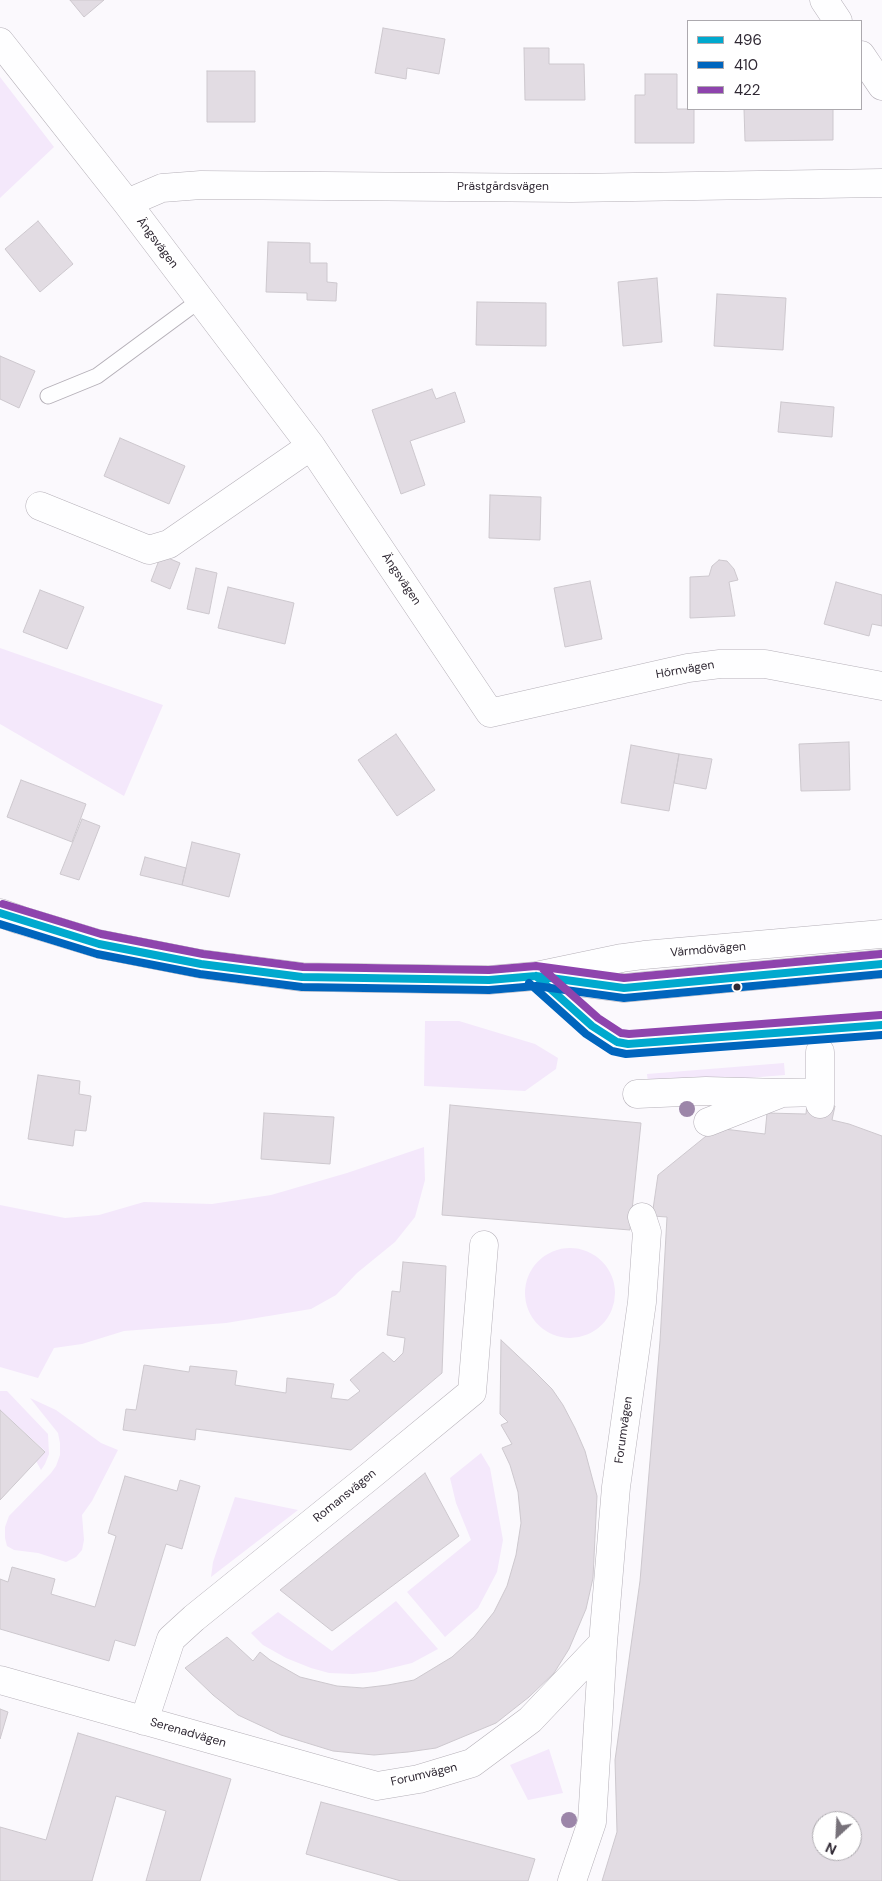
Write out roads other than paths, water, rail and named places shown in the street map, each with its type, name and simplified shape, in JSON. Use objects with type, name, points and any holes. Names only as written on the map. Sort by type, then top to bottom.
[{"type":"street","points":[[824,0],[837,20]]},
{"type":"street","name":"Ängsvägen","points":[[0,42],[127,203],[311,446],[490,713]]},
{"type":"street","points":[[862,56],[882,86]]},
{"type":"street","name":"Prästgårdsvägen","points":[[127,203],[162,188],[201,185],[572,188],[882,183]]},
{"type":"street","points":[[40,506],[150,550],[169,544],[311,446]]},
{"type":"street","name":"Hörnvägen","points":[[490,713],[688,668],[720,664],[765,664],[882,686]]},
{"type":"street","name":"Värmdövägen","points":[[0,913],[99,944],[200,964],[302,977],[489,980],[536,976],[637,956],[882,934]]},
{"type":"street","name":"Värmdövägen","points":[[536,976],[624,988],[882,964]]},
{"type":"street","points":[[637,1094],[706,1091],[782,1093],[820,1098],[820,1052]]},
{"type":"street","points":[[708,1122],[782,1093]]},
{"type":"street","name":"Forumvägen","points":[[572,1881],[592,1822],[606,1759],[603,1643],[606,1486],[642,1302],[647,1232],[642,1218]]},
{"type":"street","name":"Romansvägen","points":[[144,1721],[171,1639],[194,1618],[472,1392],[484,1245]]},
{"type":"street","name":"Forumvägen","points":[[376,1786],[419,1779],[472,1763],[530,1720],[603,1643]]},
{"type":"street","name":"Serenadvägen","points":[[0,1680],[376,1786]]},
{"type":"lane","points":[[48,396],[97,376],[200,300]]},
{"type":"lane","points":[[536,976],[592,1026],[617,1042],[628,1044],[882,1025]]}]
